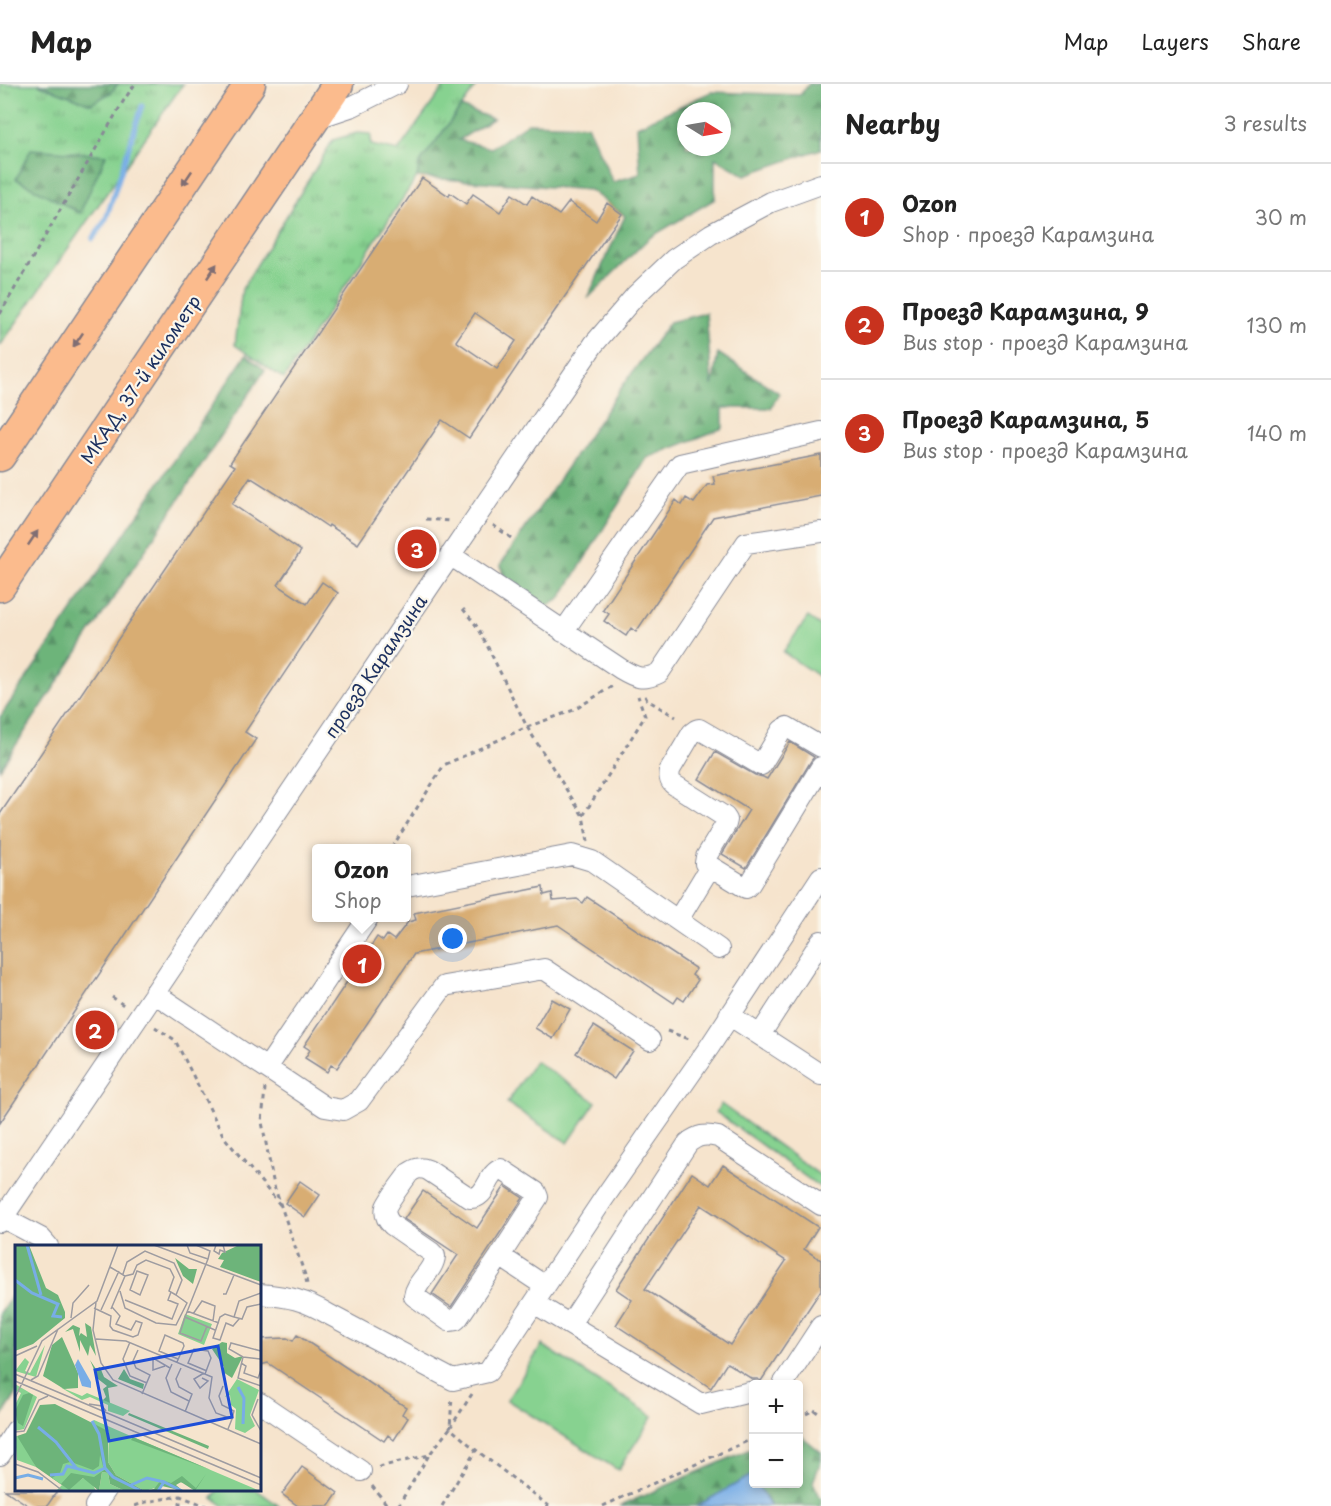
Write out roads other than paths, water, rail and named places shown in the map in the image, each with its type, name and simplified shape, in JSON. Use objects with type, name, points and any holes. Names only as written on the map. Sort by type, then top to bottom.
[{"type":"highway","points":[[0,456],[250,84]]},
{"type":"highway","name":"МКАД, 37-й километр","points":[[0,586],[338,84]]},
{"type":"street","points":[[314,119],[353,106],[397,84]]},
{"type":"street","name":"проезд Карамзина","points":[[2,1220],[594,344],[636,295],[674,259],[711,234],[771,202],[821,184]]},
{"type":"street","points":[[563,632],[680,464],[821,432]]},
{"type":"street","points":[[450,555],[631,675],[649,678],[659,672],[746,543],[821,532]]},
{"type":"street","points":[[821,747],[787,727],[782,730],[761,765],[704,730],[696,730],[692,733],[669,775],[673,784],[723,814],[727,820],[726,824],[705,860],[706,865],[743,887],[748,887],[821,767]]},
{"type":"street","points":[[411,885],[572,855],[592,861],[719,949]]},
{"type":"street","points":[[678,920],[710,867]]},
{"type":"street","points":[[261,1294],[288,1296],[311,1304],[453,1380],[488,1372],[710,1046],[821,877]]},
{"type":"street","points":[[267,1068],[365,922]]},
{"type":"street","points":[[760,1035],[821,941]]},
{"type":"street","points":[[154,993],[325,1107],[343,1110],[359,1101],[444,986],[543,969],[650,1040]]},
{"type":"street","points":[[729,1015],[821,1075]]},
{"type":"street","points":[[570,1324],[688,1143],[697,1136],[707,1134],[718,1137],[821,1205]]},
{"type":"street","points":[[414,1169],[428,1170],[470,1198],[480,1195],[495,1171],[501,1169],[536,1192],[538,1197],[500,1256],[458,1318],[449,1321],[414,1296],[434,1263],[435,1256],[392,1225],[388,1221],[386,1208],[414,1169]]},
{"type":"street","points":[[2,1220],[41,1238],[47,1245]]},
{"type":"street","points":[[500,1256],[545,1286]]},
{"type":"street","points":[[534,1303],[701,1404],[749,1392]]},
{"type":"street","points":[[786,1380],[821,1326]]},
{"type":"street","points":[[261,1404],[361,1471]]},
{"type":"street","points":[[0,1455],[15,1432]]},
{"type":"street","points":[[95,1506],[105,1491]]},
{"type":"water","points":[[749,1477],[749,1488],[759,1488],[770,1506],[697,1506]]},
{"type":"waterway","points":[[93,239],[106,219],[142,106]]},
{"type":"place","name":"Проезд Карамзина, 5","points":[[417,549]]},
{"type":"place","name":"Ozon","points":[[362,964]]},
{"type":"place","name":"Проезд Карамзина, 9","points":[[95,1030]]}]
